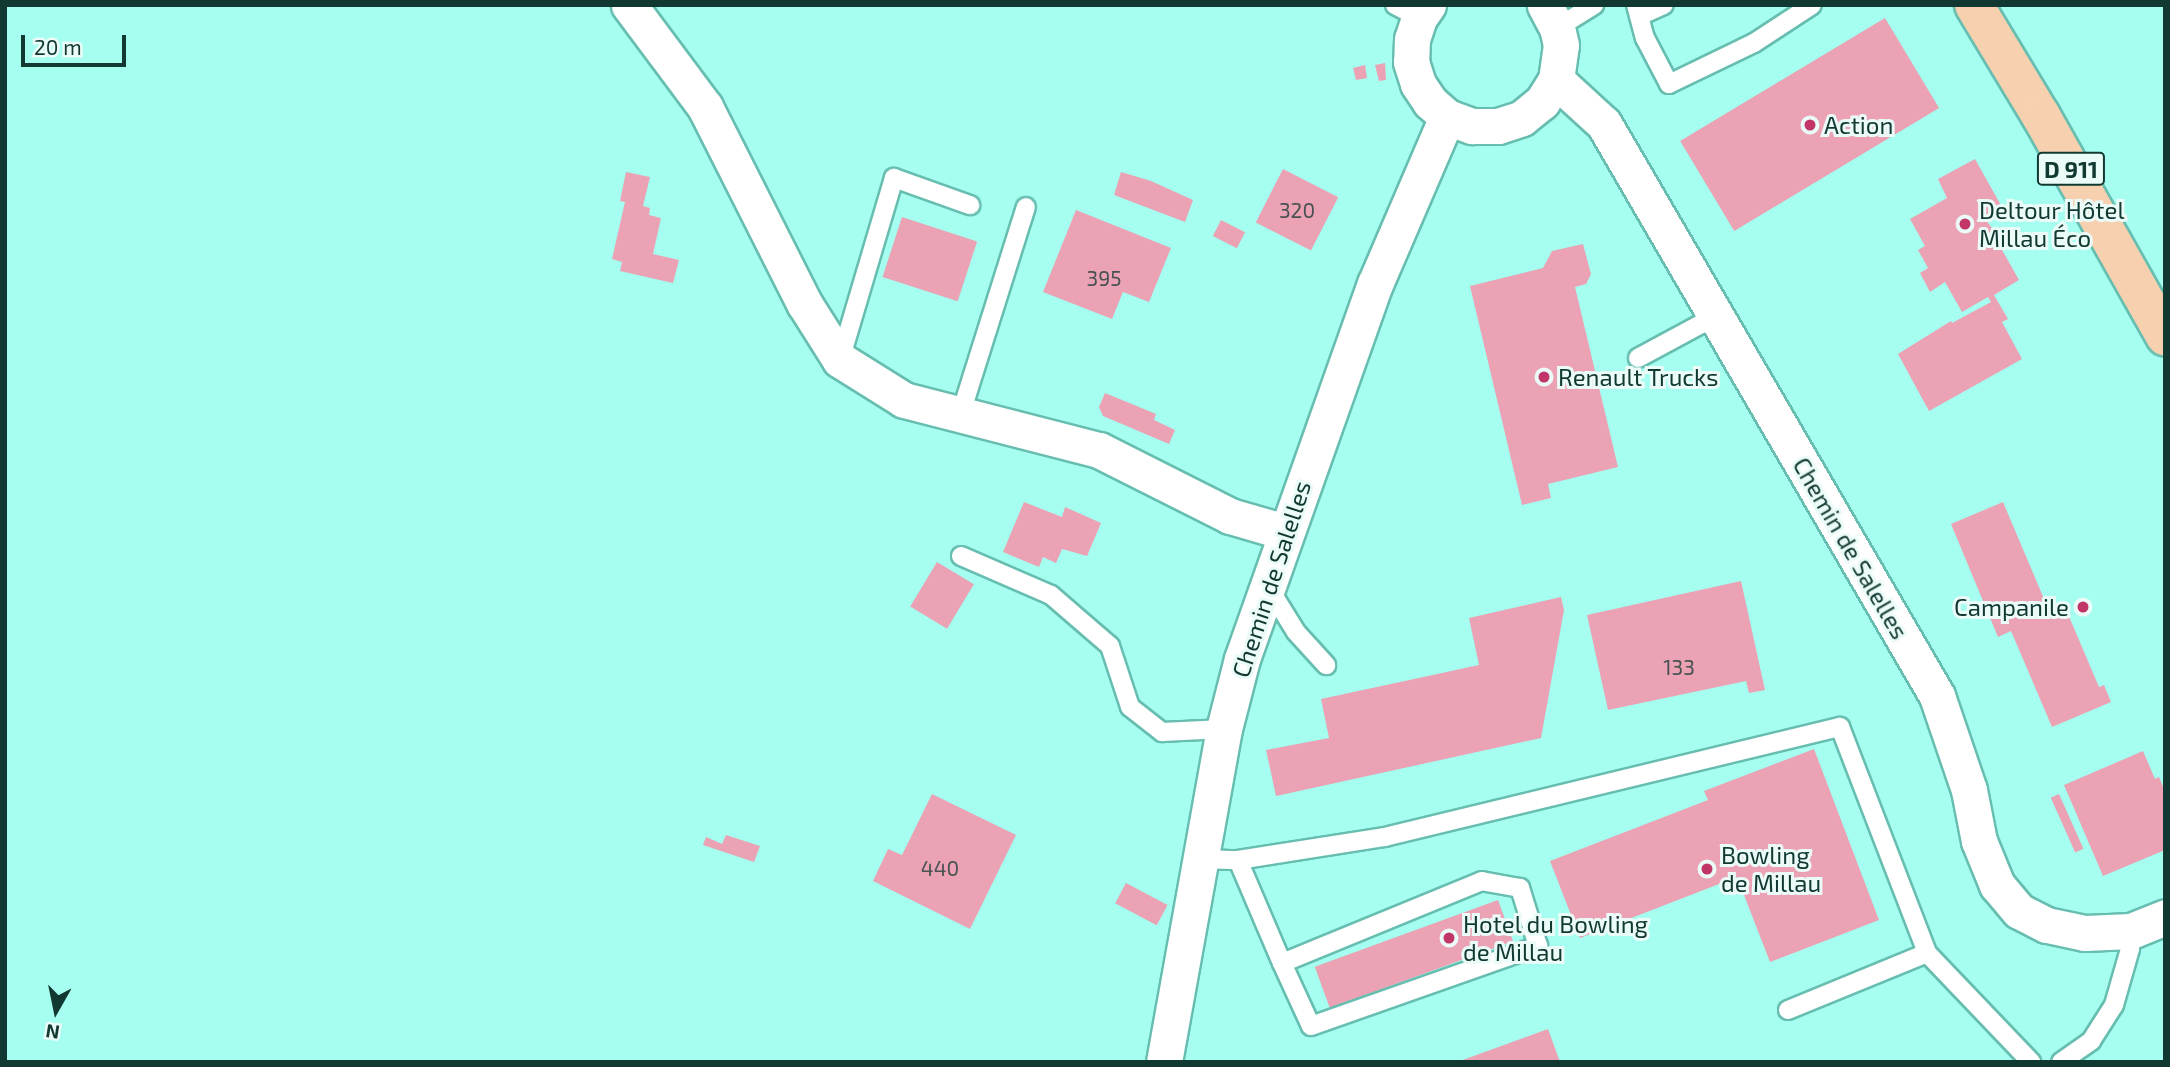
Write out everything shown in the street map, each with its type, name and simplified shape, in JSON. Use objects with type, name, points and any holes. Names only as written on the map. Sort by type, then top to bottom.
[{"type":"main road","name":"D 911","points":[[1974,5],[2041,116],[2165,336]]},
{"type":"street","points":[[629,5],[705,107],[804,303],[840,360],[904,400],[1099,450],[1230,516],[1285,532]]},
{"type":"street","points":[[1414,10],[1411,62],[1418,84],[1430,102],[1447,117],[1472,126],[1498,126],[1522,118],[1542,102],[1556,80],[1561,63],[1551,17]]},
{"type":"street","name":"Chemin de Salelles","points":[[1556,80],[1604,124],[1937,695],[1969,790],[1979,841],[1997,885],[2019,911],[2047,925],[2085,933],[2131,931],[2165,917]]},
{"type":"street","name":"Chemin de Salelles","points":[[1164,1062],[1224,729],[1267,585],[1375,284],[1447,117]]},
{"type":"lane","points":[[1551,17],[1594,5]]},
{"type":"lane","points":[[1664,5],[1637,10],[1645,38],[1669,84],[1754,43],[1812,5]]},
{"type":"lane","points":[[840,360],[894,178],[971,205]]},
{"type":"lane","points":[[960,416],[1026,207]]},
{"type":"lane","points":[[1638,358],[1716,316]]},
{"type":"lane","points":[[961,556],[1051,594],[1110,646],[1130,707],[1161,732],[1224,729]]},
{"type":"lane","points":[[1267,585],[1297,632],[1326,665]]},
{"type":"lane","points":[[1200,859],[1238,860],[1385,837],[1840,727],[1927,953],[2031,1062]]},
{"type":"lane","points":[[1238,860],[1282,963],[1311,1026],[1538,946],[1520,888],[1482,881],[1282,963]]},
{"type":"lane","points":[[2061,1062],[2091,1041],[2114,1005],[2130,949],[2131,931]]},
{"type":"lane","points":[[1788,1010],[1927,953]]},
{"type":"building","name":"Action","points":[[1885,18],[1939,108],[1734,231],[1680,141]]},
{"type":"building","points":[[1385,63],[1386,80],[1379,81],[1375,65]]},
{"type":"building","points":[[1365,65],[1367,78],[1356,80],[1353,68]]},
{"type":"building","points":[[1975,159],[2003,209],[1985,219],[2001,240],[1997,241],[2019,280],[1994,295],[2008,319],[2002,322],[2022,359],[1929,411],[1898,354],[1951,321],[1952,323],[1991,302],[1988,297],[1962,312],[1945,282],[1930,292],[1920,273],[1928,268],[1918,250],[1925,246],[1910,219],[1947,198],[1938,179]]},
{"type":"building","points":[[1283,169],[1338,197],[1311,251],[1256,222]]},
{"type":"building","points":[[626,172],[650,177],[643,206],[650,208],[649,215],[661,218],[653,254],[679,260],[673,283],[620,271],[622,262],[612,259],[625,202],[620,201]]},
{"type":"building","points":[[1121,172],[1151,181],[1193,200],[1185,222],[1114,195]]},
{"type":"building","points":[[1076,210],[1171,248],[1149,302],[1123,292],[1112,319],[1043,292]]},
{"type":"building","points":[[902,217],[977,241],[958,301],[883,277]]},
{"type":"building","points":[[1221,220],[1245,232],[1237,248],[1213,236]]},
{"type":"building","name":"Renault Trucks","points":[[1583,244],[1591,274],[1586,284],[1575,287],[1618,467],[1548,484],[1551,498],[1522,505],[1470,286],[1543,268],[1552,251]]},
{"type":"building","points":[[1105,393],[1156,414],[1154,420],[1175,430],[1169,444],[1103,416],[1099,407]]},
{"type":"building","points":[[1024,502],[1062,517],[1065,507],[1101,523],[1087,556],[1062,549],[1056,563],[1043,557],[1039,567],[1003,552]]},
{"type":"building","points":[[2003,502],[2050,613],[2065,607],[2099,687],[2104,685],[2111,702],[2052,727],[2011,631],[1998,637],[1951,524]]},
{"type":"building","points":[[937,562],[974,584],[947,629],[910,607]]},
{"type":"building","points":[[1741,581],[1765,690],[1749,693],[1746,681],[1608,710],[1587,615]]},
{"type":"building","points":[[1561,597],[1564,610],[1541,738],[1276,796],[1266,750],[1329,738],[1321,699],[1479,665],[1469,618]]},
{"type":"building","name":"Bowling de Millau","points":[[1814,749],[1879,920],[1770,962],[1737,877],[1580,938],[1550,861],[1708,800],[1704,791]]},
{"type":"building","points":[[2143,751],[2155,779],[2159,777],[2165,791],[2165,850],[2103,876],[2064,785]]},
{"type":"building","points":[[932,794],[1016,835],[970,929],[873,881],[888,849],[902,855]]},
{"type":"building","points":[[2059,794],[2083,849],[2075,852],[2051,798]]},
{"type":"building","points":[[726,835],[760,846],[754,862],[703,845],[706,837],[722,844]]},
{"type":"building","points":[[1126,883],[1167,905],[1157,925],[1115,903]]},
{"type":"building","points":[[1498,900],[1513,941],[1330,1008],[1315,967]]},
{"type":"building","points":[[1548,1029],[1560,1062],[1460,1062],[1460,1061]]},
{"type":"place","name":"Action","points":[[1810,125]]},
{"type":"place","name":"Deltour Hôtel Millau Éco","points":[[1965,224]]},
{"type":"place","name":"Renault Trucks","points":[[1544,377]]},
{"type":"place","name":"Campanile","points":[[2083,607]]},
{"type":"place","name":"Bowling de Millau","points":[[1707,869]]},
{"type":"place","name":"Hotel du Bowling de Millau","points":[[1449,938]]}]
